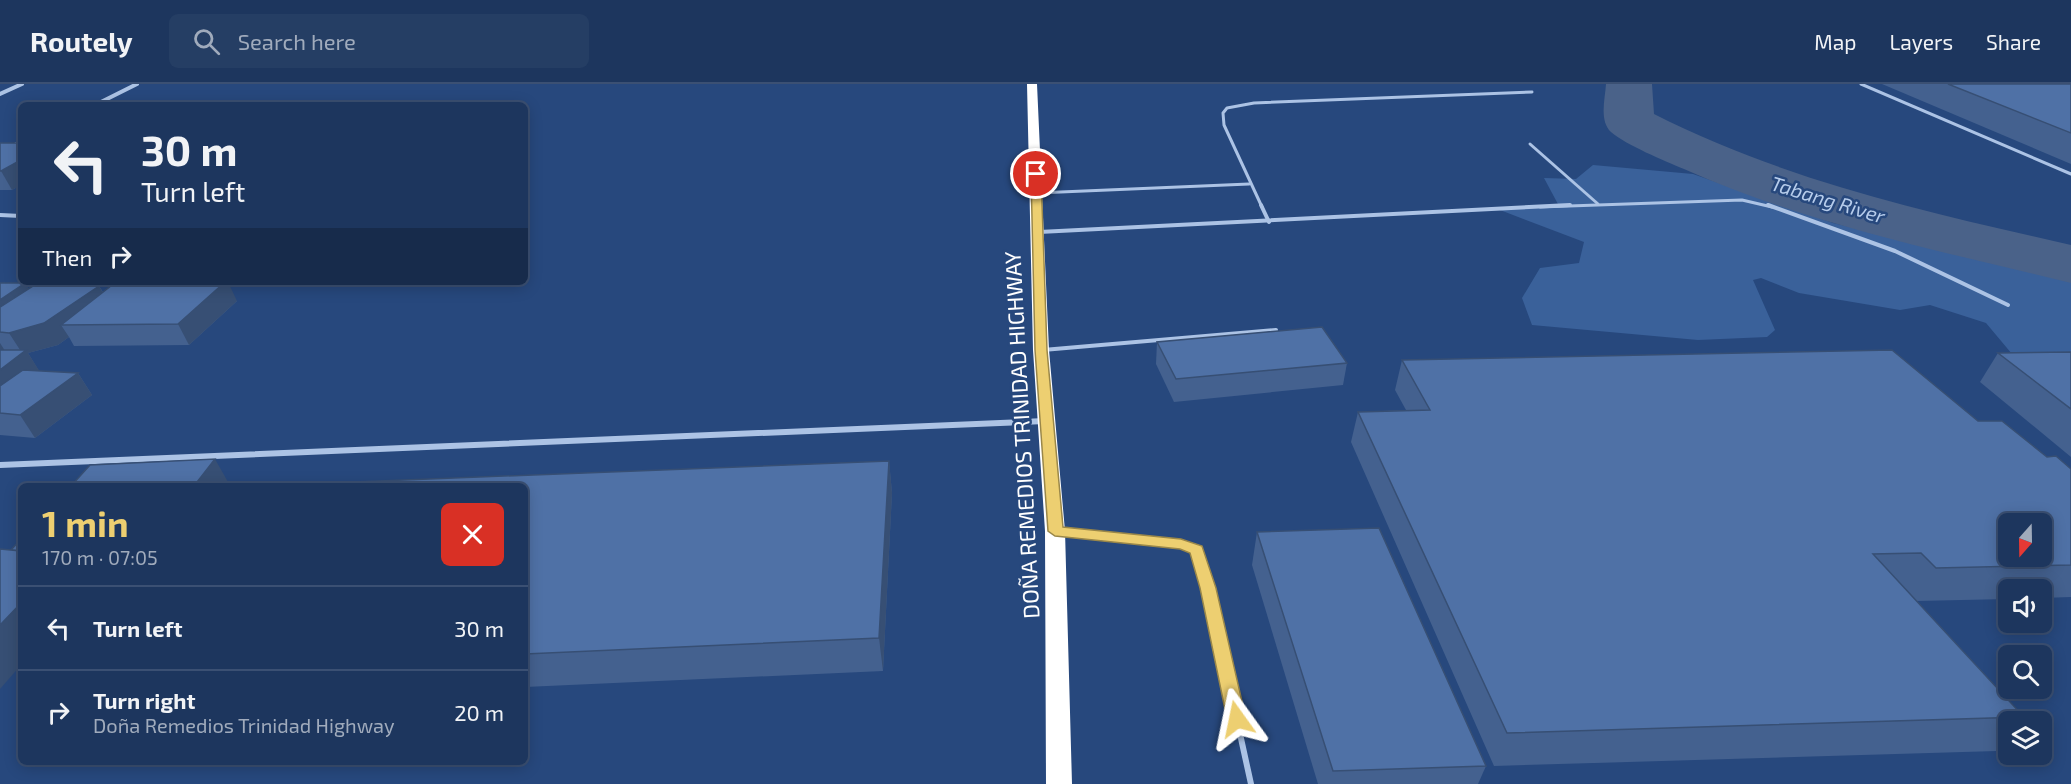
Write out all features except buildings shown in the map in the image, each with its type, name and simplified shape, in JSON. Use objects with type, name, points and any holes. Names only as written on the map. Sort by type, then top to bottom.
[{"type":"highway","name":"DOÑA REMEDIOS TRINIDAD HIGHWAY","points":[[1032,84],[1041,350],[1055,531],[1059,784]]},
{"type":"street","points":[[0,94],[22,84]]},
{"type":"street","points":[[101,102],[137,84]]},
{"type":"street","points":[[0,152],[18,143]]},
{"type":"street","points":[[0,465],[1046,422]]},
{"type":"lane","points":[[1861,84],[2070,173]]},
{"type":"lane","points":[[1269,222],[1224,125],[1222,113],[1227,108],[1254,103],[1532,92]]},
{"type":"lane","points":[[1530,144],[1598,204]]},
{"type":"lane","points":[[1037,193],[1250,184]]},
{"type":"lane","points":[[1037,232],[1598,204],[1742,200],[1761,202],[1895,251],[2008,305]]},
{"type":"lane","points":[[0,215],[18,216]]},
{"type":"lane","points":[[1041,350],[1276,330]]},
{"type":"lane","points":[[1055,531],[1181,544],[1196,549],[1208,588],[1251,784]]},
{"type":"shaded area","points":[[1593,165],[1693,174],[1833,223],[2071,279],[2071,379],[2012,354],[1986,323],[1930,305],[1900,310],[1799,293],[1761,278],[1753,280],[1775,330],[1767,337],[1698,340],[1532,325],[1522,298],[1540,268],[1579,263],[1584,242],[1500,210],[1559,206],[1544,178],[1576,179]]},
{"type":"waterway","name":"Tabang River","points":[[1629,84],[1629,121],[1680,148],[1734,171],[1788,191],[1901,224],[2071,264]]},
{"type":"route","points":[[1036,174],[1041,350],[1055,531],[1181,544],[1196,549],[1208,588],[1237,719]]}]
